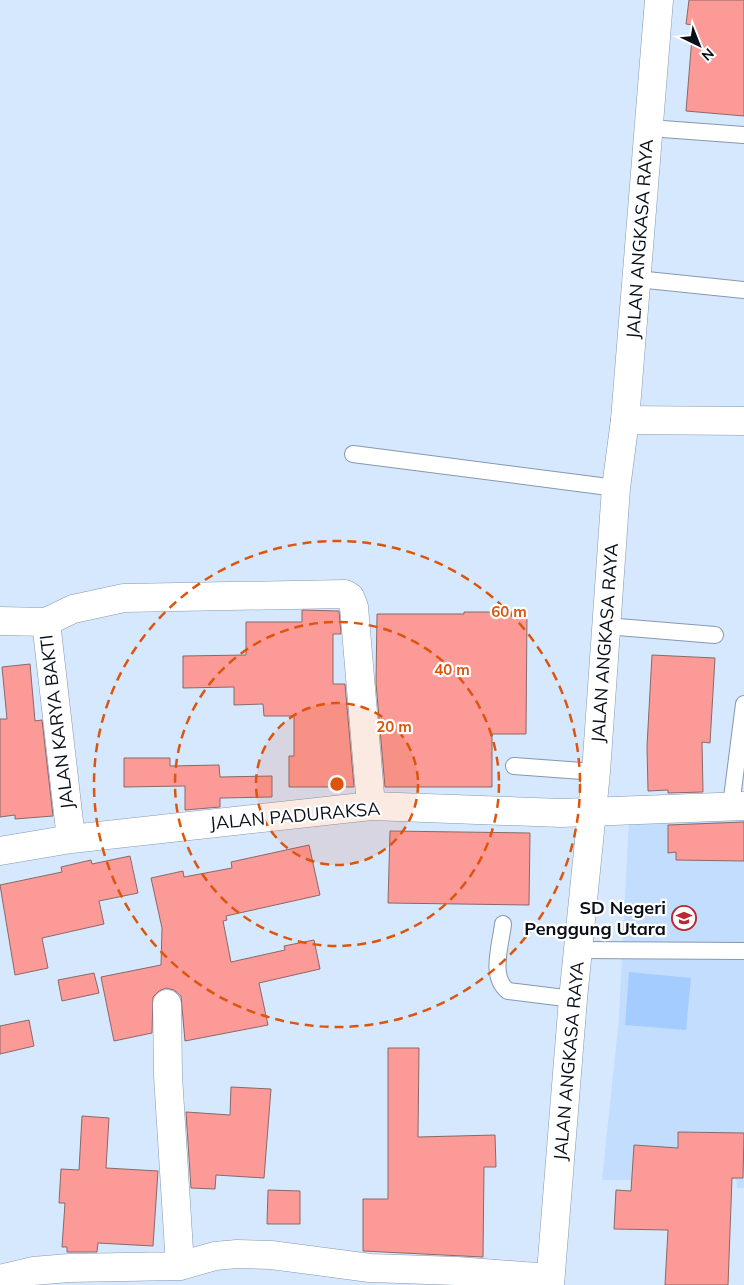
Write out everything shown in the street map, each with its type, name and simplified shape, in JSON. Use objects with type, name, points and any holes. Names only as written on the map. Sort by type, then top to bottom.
[{"type":"street","name":"JALAN ANGKASA RAYA","points":[[550,1282],[573,999],[596,772],[616,488],[625,420],[659,0]]},
{"type":"street","points":[[625,420],[744,421]]},
{"type":"street","points":[[46,622],[72,609],[124,598],[345,594],[350,597],[354,607],[371,806]]},
{"type":"street","name":"JALAN KARYA BAKTI","points":[[0,621],[46,622],[71,839]]},
{"type":"street","name":"JALAN PADURAKSA","points":[[0,851],[71,839],[371,806],[561,813],[737,806]]},
{"type":"street","points":[[167,1004],[168,1076],[180,1266]]},
{"type":"street","points":[[0,1279],[33,1271],[180,1266],[215,1256],[271,1255],[370,1268],[457,1270],[550,1282]]},
{"type":"lane","points":[[649,128],[744,135]]},
{"type":"lane","points":[[637,279],[744,290]]},
{"type":"lane","points":[[353,454],[616,488]]},
{"type":"lane","points":[[606,626],[715,635]]},
{"type":"lane","points":[[737,806],[744,704]]},
{"type":"lane","points":[[514,766],[596,772]]},
{"type":"lane","points":[[503,924],[497,977],[502,987],[508,991],[573,999]]},
{"type":"lane","points":[[578,950],[744,952]]},
{"type":"shaded area","name":"SD Negeri Penggung Utara","points":[[744,816],[744,1188],[737,1188],[736,1179],[602,1180],[619,1018],[629,817]]},
{"type":"shaded area","points":[[629,972],[691,978],[686,1030],[625,1025]]},
{"type":"building","points":[[689,0],[744,0],[744,116],[686,111],[693,25],[686,24]]},
{"type":"building","points":[[302,610],[339,611],[341,634],[333,634],[333,684],[345,684],[354,787],[289,787],[289,756],[294,756],[294,716],[264,716],[263,704],[234,705],[234,687],[183,688],[183,656],[246,655],[246,622],[302,622]]},
{"type":"building","points":[[464,612],[527,612],[526,734],[492,734],[492,787],[385,787],[376,683],[377,614],[464,614]]},
{"type":"building","points":[[652,655],[715,658],[710,743],[702,742],[703,792],[668,793],[668,790],[648,791],[647,746]]},
{"type":"building","points":[[30,664],[35,721],[42,720],[53,816],[15,819],[15,815],[0,817],[0,719],[7,719],[2,667]]},
{"type":"building","points":[[124,758],[170,758],[170,766],[219,765],[220,777],[272,776],[272,797],[220,798],[220,807],[185,810],[185,786],[124,787]]},
{"type":"building","points":[[744,822],[744,861],[676,860],[676,852],[668,853],[668,825]]},
{"type":"building","points":[[390,831],[530,833],[529,905],[388,903]]},
{"type":"building","points":[[309,845],[320,895],[226,916],[227,920],[223,921],[231,962],[285,950],[284,946],[314,940],[320,969],[259,983],[268,1025],[185,1041],[181,996],[174,990],[166,988],[159,991],[153,997],[152,1033],[114,1041],[101,977],[161,965],[162,928],[151,878],[183,871],[184,877],[232,868],[231,862]]},
{"type":"building","points":[[130,856],[138,893],[99,901],[104,924],[42,938],[48,968],[15,975],[0,885],[62,872],[61,867],[91,860],[92,864]]},
{"type":"building","points":[[94,973],[99,993],[62,1001],[58,980]]},
{"type":"building","points":[[29,1020],[34,1046],[0,1054],[0,1026]]},
{"type":"building","points":[[388,1048],[419,1048],[418,1137],[495,1135],[496,1167],[484,1167],[483,1257],[363,1251],[363,1199],[388,1199]]},
{"type":"building","points":[[231,1087],[271,1089],[264,1178],[216,1175],[215,1189],[191,1188],[186,1112],[230,1115]]},
{"type":"building","points":[[82,1116],[109,1118],[106,1168],[158,1171],[153,1246],[98,1243],[97,1252],[67,1252],[67,1247],[62,1247],[65,1203],[59,1203],[61,1169],[79,1170]]},
{"type":"building","points":[[678,1132],[744,1133],[743,1178],[732,1178],[728,1285],[665,1285],[668,1230],[614,1229],[616,1190],[631,1191],[634,1145],[678,1148]]},
{"type":"building","points":[[268,1190],[300,1191],[300,1224],[267,1224]]},
{"type":"place","name":"SD Negeri Penggung Utara","points":[[684,918]]}]
